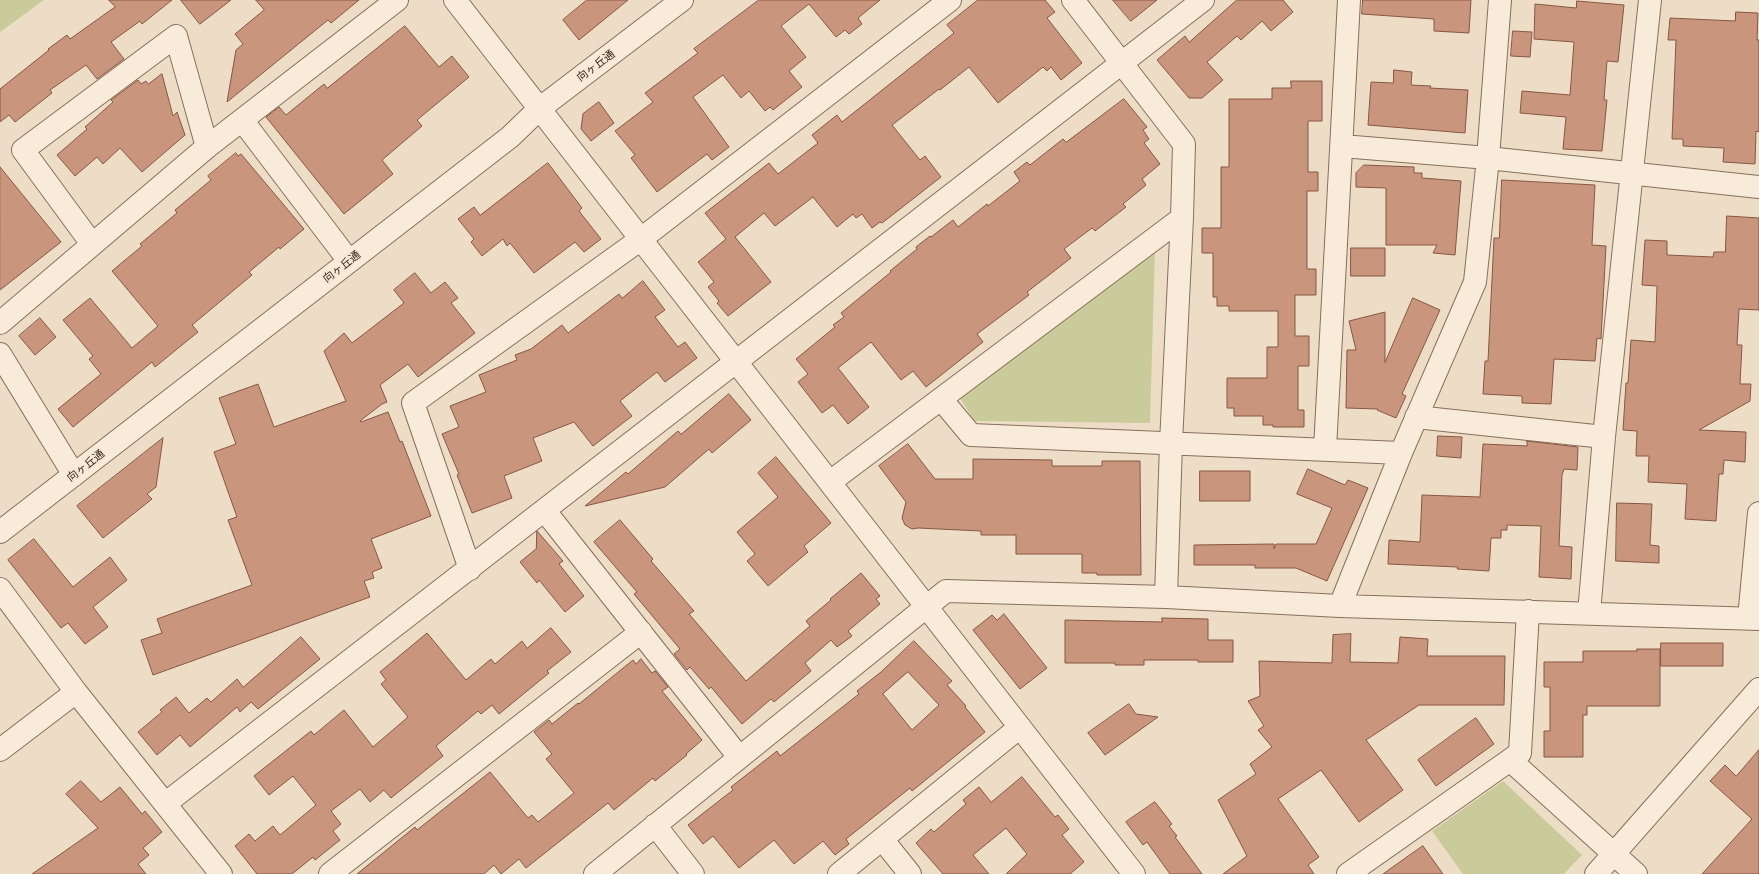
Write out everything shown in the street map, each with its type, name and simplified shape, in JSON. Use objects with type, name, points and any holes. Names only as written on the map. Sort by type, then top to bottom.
[{"type":"street","points":[[0,323],[207,147],[397,0]]},
{"type":"street","points":[[455,0],[737,361],[1134,874]]},
{"type":"street","name":"向ヶ丘通","points":[[0,532],[510,137],[539,109],[682,0]]},
{"type":"street","points":[[470,568],[413,403],[641,239],[950,0]]},
{"type":"street","points":[[1073,0],[1184,144],[1166,597]]},
{"type":"street","points":[[166,804],[1203,0]]},
{"type":"street","points":[[1325,449],[1349,0]]},
{"type":"street","points":[[1340,606],[1416,417],[1475,282],[1488,158],[1500,0]]},
{"type":"street","points":[[1589,613],[1604,437],[1633,173],[1650,0]]},
{"type":"street","points":[[92,244],[22,150],[176,36],[207,147]]},
{"type":"street","points":[[242,120],[349,261]]},
{"type":"street","points":[[1342,146],[1488,158],[1759,186]]},
{"type":"street","points":[[830,482],[1182,218]]},
{"type":"street","points":[[0,354],[74,475]]},
{"type":"street","points":[[941,399],[971,435],[1401,453]]},
{"type":"street","points":[[1416,417],[1604,437]]},
{"type":"street","points":[[545,511],[739,757]]},
{"type":"street","points":[[595,874],[946,591],[1166,597],[1340,606],[1754,618],[1759,513]]},
{"type":"street","points":[[0,589],[76,692],[221,874]]},
{"type":"street","points":[[1348,874],[1520,753],[1528,611]]},
{"type":"street","points":[[330,874],[641,632]]},
{"type":"street","points":[[1596,874],[1759,689]]},
{"type":"street","points":[[0,750],[76,692]]},
{"type":"street","points":[[839,874],[1020,727]]},
{"type":"street","points":[[1510,760],[1636,874]]},
{"type":"street","points":[[656,825],[693,874]]},
{"type":"street","points":[[882,839],[910,874]]},
{"type":"green space","points":[[0,0],[44,0],[0,32]]},
{"type":"green space","points":[[1155,249],[1150,423],[974,421],[957,393]]},
{"type":"green space","points":[[1503,781],[1582,855],[1564,874],[1463,874],[1432,831]]},
{"type":"building","points":[[109,0],[172,0],[142,24],[140,21],[111,42],[124,59],[97,79],[86,65],[50,90],[52,93],[15,122],[9,115],[0,122],[0,89],[67,35],[70,39],[115,7]]},
{"type":"building","points":[[181,0],[231,0],[200,24]]},
{"type":"building","points":[[256,0],[359,0],[331,23],[328,20],[227,102],[236,50],[243,44],[235,34],[264,10]]},
{"type":"building","points":[[587,0],[628,0],[579,40],[563,20]]},
{"type":"building","points":[[759,0],[880,0],[858,18],[862,24],[849,34],[845,30],[836,37],[809,4],[781,26],[806,57],[789,71],[802,87],[773,110],[770,107],[765,111],[749,91],[741,98],[723,75],[693,97],[729,147],[712,160],[707,154],[657,192],[631,158],[635,155],[615,131],[653,102],[645,93],[698,53],[694,49]]},
{"type":"building","points":[[978,0],[1045,0],[1055,12],[1047,18],[1082,63],[1061,80],[1051,67],[1047,71],[1043,67],[998,103],[969,67],[892,125],[920,160],[925,156],[941,177],[882,223],[880,222],[872,228],[862,214],[856,218],[853,214],[837,227],[813,197],[775,226],[764,213],[735,237],[771,282],[728,316],[717,303],[719,301],[708,287],[714,282],[698,262],[726,239],[705,213],[769,163],[778,174],[818,143],[812,135],[837,115],[842,122],[954,33],[947,25]]},
{"type":"building","points":[[1113,0],[1157,0],[1131,21]]},
{"type":"building","points":[[1237,0],[1283,0],[1293,12],[1271,31],[1262,21],[1241,40],[1237,36],[1207,62],[1223,80],[1202,98],[1189,98],[1157,60],[1185,36],[1189,42]]},
{"type":"building","points":[[1363,0],[1471,0],[1469,33],[1434,31],[1434,19],[1362,14]]},
{"type":"building","points":[[1577,1],[1624,5],[1618,62],[1607,61],[1604,100],[1607,100],[1602,151],[1563,149],[1566,117],[1520,113],[1522,91],[1570,95],[1574,42],[1534,39],[1535,4],[1576,8]]},
{"type":"building","points":[[1736,12],[1758,13],[1757,40],[1759,40],[1759,132],[1756,131],[1755,164],[1723,162],[1724,148],[1683,146],[1683,139],[1672,139],[1676,40],[1668,40],[1670,18],[1735,21]]},
{"type":"building","points":[[405,26],[439,67],[452,56],[469,77],[417,120],[422,126],[382,160],[393,174],[344,214],[266,117],[279,107],[286,115],[324,84],[327,88]]},
{"type":"building","points":[[1513,31],[1532,32],[1530,57],[1511,56]]},
{"type":"building","points":[[1394,70],[1412,72],[1411,85],[1431,86],[1430,88],[1468,90],[1465,133],[1368,125],[1371,82],[1393,83]]},
{"type":"building","points":[[162,74],[173,116],[177,112],[185,135],[142,172],[120,148],[103,164],[97,157],[75,176],[57,155],[87,129],[85,127],[113,102],[111,100],[138,80],[141,84],[146,81],[148,84]]},
{"type":"building","points":[[1291,81],[1322,81],[1322,121],[1308,121],[1308,172],[1318,172],[1318,191],[1307,191],[1307,269],[1316,269],[1316,295],[1295,295],[1295,336],[1309,336],[1309,366],[1298,366],[1298,410],[1304,410],[1304,427],[1273,427],[1273,425],[1263,425],[1263,416],[1234,416],[1234,408],[1227,408],[1227,378],[1267,378],[1267,347],[1278,347],[1278,311],[1229,311],[1229,306],[1217,306],[1217,297],[1213,297],[1213,253],[1202,253],[1202,228],[1221,228],[1221,167],[1229,167],[1229,99],[1272,99],[1272,88],[1291,88]]},
{"type":"building","points":[[1124,99],[1147,127],[1143,130],[1149,139],[1144,143],[1160,164],[1142,179],[1146,185],[1123,204],[1126,207],[1095,231],[1092,228],[1064,249],[1071,258],[1027,292],[1029,295],[977,334],[983,342],[926,387],[913,371],[901,380],[871,342],[838,368],[869,407],[848,424],[833,405],[822,413],[798,382],[808,374],[796,359],[835,327],[833,325],[844,317],[841,313],[891,272],[890,271],[917,249],[916,247],[953,220],[958,227],[987,204],[988,206],[1020,181],[1014,172],[1027,162],[1030,165],[1063,139],[1066,142]]},
{"type":"building","points":[[599,102],[614,123],[591,141],[581,129],[583,114]]},
{"type":"building","points":[[236,153],[238,156],[241,154],[304,229],[280,249],[279,247],[249,272],[252,275],[192,325],[198,332],[155,367],[152,362],[73,427],[58,409],[101,374],[89,359],[93,356],[63,320],[90,298],[132,348],[158,326],[112,271],[142,246],[140,244],[177,213],[175,210],[211,180],[208,176]]},
{"type":"building","points":[[548,163],[582,208],[579,211],[601,239],[584,252],[575,242],[534,273],[510,243],[507,246],[503,239],[482,256],[471,242],[474,239],[458,219],[474,207],[480,215]]},
{"type":"building","points":[[1364,165],[1414,167],[1414,173],[1422,173],[1422,178],[1461,181],[1455,255],[1433,253],[1437,245],[1386,245],[1386,188],[1356,187],[1356,173]]},
{"type":"building","points":[[0,167],[61,242],[0,290]]},
{"type":"building","points":[[1502,180],[1595,185],[1592,245],[1606,246],[1601,339],[1597,338],[1595,361],[1554,359],[1551,404],[1522,403],[1522,396],[1483,394],[1485,361],[1488,361],[1494,238],[1499,238]]},
{"type":"building","points":[[1727,216],[1759,218],[1759,310],[1739,309],[1737,345],[1742,345],[1740,384],[1751,384],[1750,401],[1699,430],[1746,432],[1745,462],[1724,460],[1723,474],[1719,474],[1716,521],[1685,519],[1687,484],[1648,482],[1649,456],[1636,456],[1637,431],[1623,430],[1631,340],[1655,342],[1657,286],[1642,285],[1645,240],[1667,241],[1667,255],[1713,257],[1714,252],[1725,252]]},
{"type":"building","points":[[1351,248],[1385,248],[1385,276],[1351,276]]},
{"type":"building","points":[[415,273],[431,293],[445,282],[458,298],[451,303],[475,333],[418,377],[408,364],[380,385],[387,402],[382,404],[360,421],[361,422],[388,412],[400,442],[402,441],[431,516],[371,539],[382,568],[372,572],[374,578],[364,581],[370,597],[153,675],[141,640],[162,633],[157,619],[252,585],[228,520],[237,517],[214,452],[236,444],[219,398],[258,384],[274,427],[346,401],[324,351],[344,333],[352,343],[404,303],[394,290]]},
{"type":"building","points":[[643,281],[665,310],[655,317],[678,347],[685,342],[697,358],[665,382],[657,372],[620,401],[632,416],[593,446],[574,422],[533,438],[542,461],[504,476],[512,498],[472,513],[457,475],[459,474],[442,434],[459,427],[450,406],[486,392],[479,375],[517,360],[515,355],[531,349],[562,325],[568,333],[619,294],[622,298]]},
{"type":"building","points":[[1413,298],[1440,310],[1402,394],[1406,396],[1396,418],[1377,410],[1378,409],[1346,408],[1347,350],[1356,350],[1349,321],[1385,312],[1385,362]]},
{"type":"building","points":[[40,318],[56,337],[35,355],[19,336]]},
{"type":"building","points":[[729,394],[751,420],[712,453],[709,449],[665,487],[585,506],[626,472],[628,474],[678,431],[681,434]]},
{"type":"building","points":[[1438,436],[1462,437],[1461,458],[1437,456]]},
{"type":"building","points":[[163,438],[156,487],[147,494],[152,499],[103,538],[77,506]]},
{"type":"building","points":[[1527,441],[1578,447],[1577,470],[1564,469],[1562,475],[1559,546],[1572,547],[1571,579],[1539,577],[1541,526],[1507,525],[1507,530],[1501,530],[1501,538],[1491,538],[1489,571],[1457,569],[1458,567],[1388,564],[1389,540],[1420,542],[1422,495],[1480,497],[1483,444],[1527,446]]},
{"type":"building","points":[[908,444],[935,479],[973,479],[973,459],[1052,460],[1052,466],[1102,466],[1102,461],[1140,461],[1141,575],[1097,575],[1097,573],[1082,573],[1082,554],[1016,554],[1016,535],[981,535],[981,531],[912,529],[905,525],[902,518],[906,502],[879,466]]},
{"type":"building","points":[[776,457],[831,523],[804,546],[808,552],[768,586],[747,561],[755,554],[737,532],[778,497],[758,473]]},
{"type":"building","points":[[1308,469],[1345,485],[1348,480],[1368,488],[1327,581],[1296,568],[1255,568],[1255,565],[1194,565],[1194,545],[1274,544],[1274,549],[1276,544],[1316,544],[1332,508],[1297,494]]},
{"type":"building","points":[[1200,471],[1250,471],[1250,501],[1200,501]]},
{"type":"building","points":[[1617,503],[1652,504],[1650,545],[1659,546],[1659,563],[1616,561]]},
{"type":"building","points":[[620,520],[653,559],[651,561],[694,611],[689,614],[746,681],[810,626],[806,621],[861,573],[880,596],[876,599],[880,604],[848,631],[852,636],[837,647],[831,640],[805,663],[811,671],[774,702],[771,699],[742,724],[711,687],[709,689],[690,667],[687,670],[674,654],[680,649],[634,594],[637,592],[594,542]]},
{"type":"building","points":[[537,531],[563,561],[559,564],[584,596],[565,612],[539,580],[537,583],[520,562],[536,549]]},
{"type":"building","points":[[34,539],[73,587],[110,557],[127,580],[93,607],[108,627],[85,644],[68,623],[61,628],[8,560]]},
{"type":"building","points":[[1004,614],[1047,668],[1020,689],[973,630],[992,615],[997,620]]},
{"type":"building","points":[[1162,618],[1208,619],[1208,640],[1233,640],[1233,662],[1198,662],[1198,660],[1144,660],[1144,665],[1115,665],[1115,663],[1065,663],[1065,620],[1162,622]]},
{"type":"building","points":[[551,628],[571,652],[547,671],[549,673],[499,714],[492,705],[481,714],[478,711],[436,746],[443,756],[391,798],[384,790],[370,802],[360,789],[331,811],[341,824],[333,831],[340,840],[315,860],[313,857],[292,874],[257,874],[235,846],[249,834],[255,841],[273,826],[280,835],[316,805],[293,776],[269,795],[254,776],[311,731],[314,735],[344,710],[373,747],[408,717],[381,684],[386,680],[380,672],[427,633],[466,680],[491,659],[495,664],[522,641],[527,648]]},
{"type":"building","points":[[1351,634],[1350,662],[1398,663],[1400,637],[1428,639],[1427,656],[1505,656],[1504,705],[1419,705],[1366,740],[1403,790],[1359,822],[1321,770],[1278,799],[1319,857],[1308,865],[1314,874],[1223,874],[1247,856],[1218,800],[1256,774],[1250,764],[1272,747],[1258,730],[1264,726],[1248,701],[1260,696],[1259,661],[1332,663],[1333,635]]},
{"type":"building","points":[[301,637],[320,659],[258,709],[251,702],[240,712],[237,707],[190,747],[180,735],[157,755],[138,732],[162,712],[160,710],[176,697],[189,713],[207,698],[211,702],[237,679],[243,687]]},
{"type":"building","points":[[914,641],[952,681],[947,685],[966,706],[965,707],[985,732],[912,791],[910,788],[846,839],[849,844],[835,855],[823,841],[794,864],[774,840],[739,868],[713,836],[703,844],[688,825],[733,790],[731,787],[777,751],[780,756],[859,694],[857,691],[881,672]],"holes":[[[908,672],[939,705],[912,730],[883,694]]]},
{"type":"building","points":[[1661,643],[1723,643],[1723,666],[1661,666]]},
{"type":"building","points":[[1637,649],[1660,649],[1660,706],[1587,706],[1587,715],[1583,715],[1583,757],[1544,757],[1544,731],[1550,731],[1550,687],[1544,687],[1544,662],[1583,662],[1583,651],[1637,651]]},
{"type":"building","points":[[641,659],[652,673],[655,671],[668,687],[662,691],[702,740],[686,754],[687,755],[655,781],[653,778],[614,810],[608,803],[526,868],[519,859],[501,874],[494,865],[484,874],[357,874],[415,827],[417,830],[490,772],[528,818],[532,815],[538,822],[574,793],[546,759],[552,754],[534,732],[549,720],[552,724],[633,660],[636,664]]},
{"type":"building","points":[[1129,704],[1136,714],[1158,717],[1105,755],[1088,733]]},
{"type":"building","points":[[1476,718],[1494,744],[1436,786],[1418,760]]},
{"type":"building","points":[[1759,750],[1759,874],[1702,874],[1752,819],[1710,781],[1725,765],[1736,776]]},
{"type":"building","points":[[1022,777],[1055,817],[1058,815],[1069,829],[1062,835],[1084,862],[1070,874],[1006,874],[1027,854],[1006,828],[973,855],[989,874],[943,874],[916,843],[931,829],[934,832],[966,804],[963,800],[979,787],[991,802]]},
{"type":"building","points":[[81,781],[101,802],[120,787],[142,814],[145,811],[162,832],[143,848],[149,855],[138,864],[146,874],[32,874],[98,828],[66,794]]},
{"type":"building","points":[[1155,802],[1172,824],[1169,826],[1177,836],[1175,837],[1202,874],[1170,874],[1147,842],[1143,845],[1126,822]]},
{"type":"building","points":[[1423,846],[1443,874],[1383,874],[1404,859]]}]
